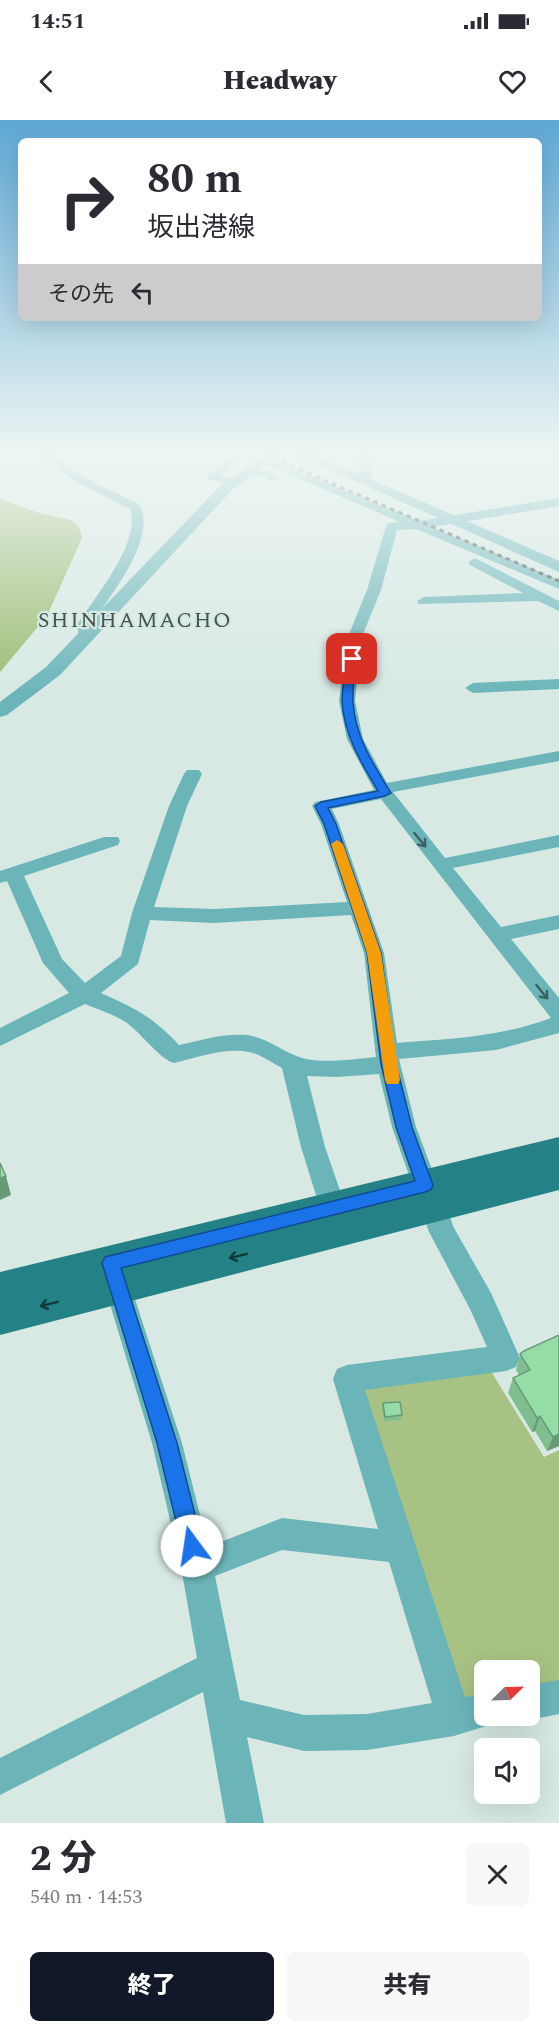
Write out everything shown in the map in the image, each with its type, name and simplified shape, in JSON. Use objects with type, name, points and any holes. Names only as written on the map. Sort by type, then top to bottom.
[{"type":"main road","points":[[0,1290],[114,1275],[429,1196],[559,1152]]},
{"type":"main road","points":[[0,1316],[114,1275],[333,1208],[429,1196],[559,1175]]},
{"type":"street","points":[[88,634],[84,633],[84,625],[129,551],[136,534]]},
{"type":"street","points":[[0,711],[52,671],[184,534]]},
{"type":"street","points":[[390,534],[375,590],[354,639],[347,701],[355,739],[383,791],[559,1013]]},
{"type":"street","points":[[430,534],[559,607]]},
{"type":"street","points":[[436,534],[559,585]]},
{"type":"street","points":[[484,534],[559,567]]},
{"type":"street","points":[[424,601],[541,597]]},
{"type":"street","points":[[473,688],[559,684]]},
{"type":"street","points":[[226,1715],[304,1733],[367,1732],[469,1715],[400,1547],[347,1379],[506,1358],[481,1302],[442,1232],[404,1127],[387,1058],[374,953],[330,824],[321,806],[383,791],[559,756]]},
{"type":"street","points":[[0,1038],[84,995],[131,959],[142,913],[178,806],[193,774]]},
{"type":"street","points":[[111,841],[6,875],[53,963],[84,995],[131,1015],[157,1036],[174,1055],[208,1047],[254,1044],[292,1063],[339,1069],[387,1058],[504,1041],[537,1034],[559,1024]]},
{"type":"street","points":[[441,865],[559,841]]},
{"type":"street","points":[[142,913],[214,916],[358,908]]},
{"type":"street","points":[[496,936],[559,922]]},
{"type":"street","points":[[292,1063],[313,1147],[333,1208]]},
{"type":"street","points":[[114,1275],[167,1443],[197,1567],[245,1823]]},
{"type":"street","points":[[197,1567],[282,1534],[400,1547]]},
{"type":"street","points":[[0,1778],[217,1666]]},
{"type":"street","points":[[540,1700],[559,1697]]},
{"type":"green space","points":[[0,534],[81,534],[82,538],[47,616],[0,672]]},
{"type":"green space","points":[[487,1365],[544,1457],[559,1450],[559,1687],[540,1690],[540,1660],[474,1660],[474,1702],[464,1703],[360,1382]]},
{"type":"building","points":[[0,1163],[6,1176],[0,1178]]},
{"type":"building","points":[[559,1335],[559,1434],[553,1437],[540,1416],[537,1418],[513,1378],[530,1370],[520,1354]]},
{"type":"building","points":[[400,1402],[402,1415],[385,1417],[383,1403]]},
{"type":"railway","points":[[451,534],[559,581]]},
{"type":"slow traffic","points":[[337,844],[374,953],[392,1080]]},
{"type":"district","name":"SHINHAMACHO","points":[[135,619]]},
{"type":"route","points":[[192,1546],[167,1443],[111,1263],[425,1185],[404,1127],[388,1064],[374,953],[330,824],[321,806],[385,793],[355,739],[347,701],[352,659]]}]
